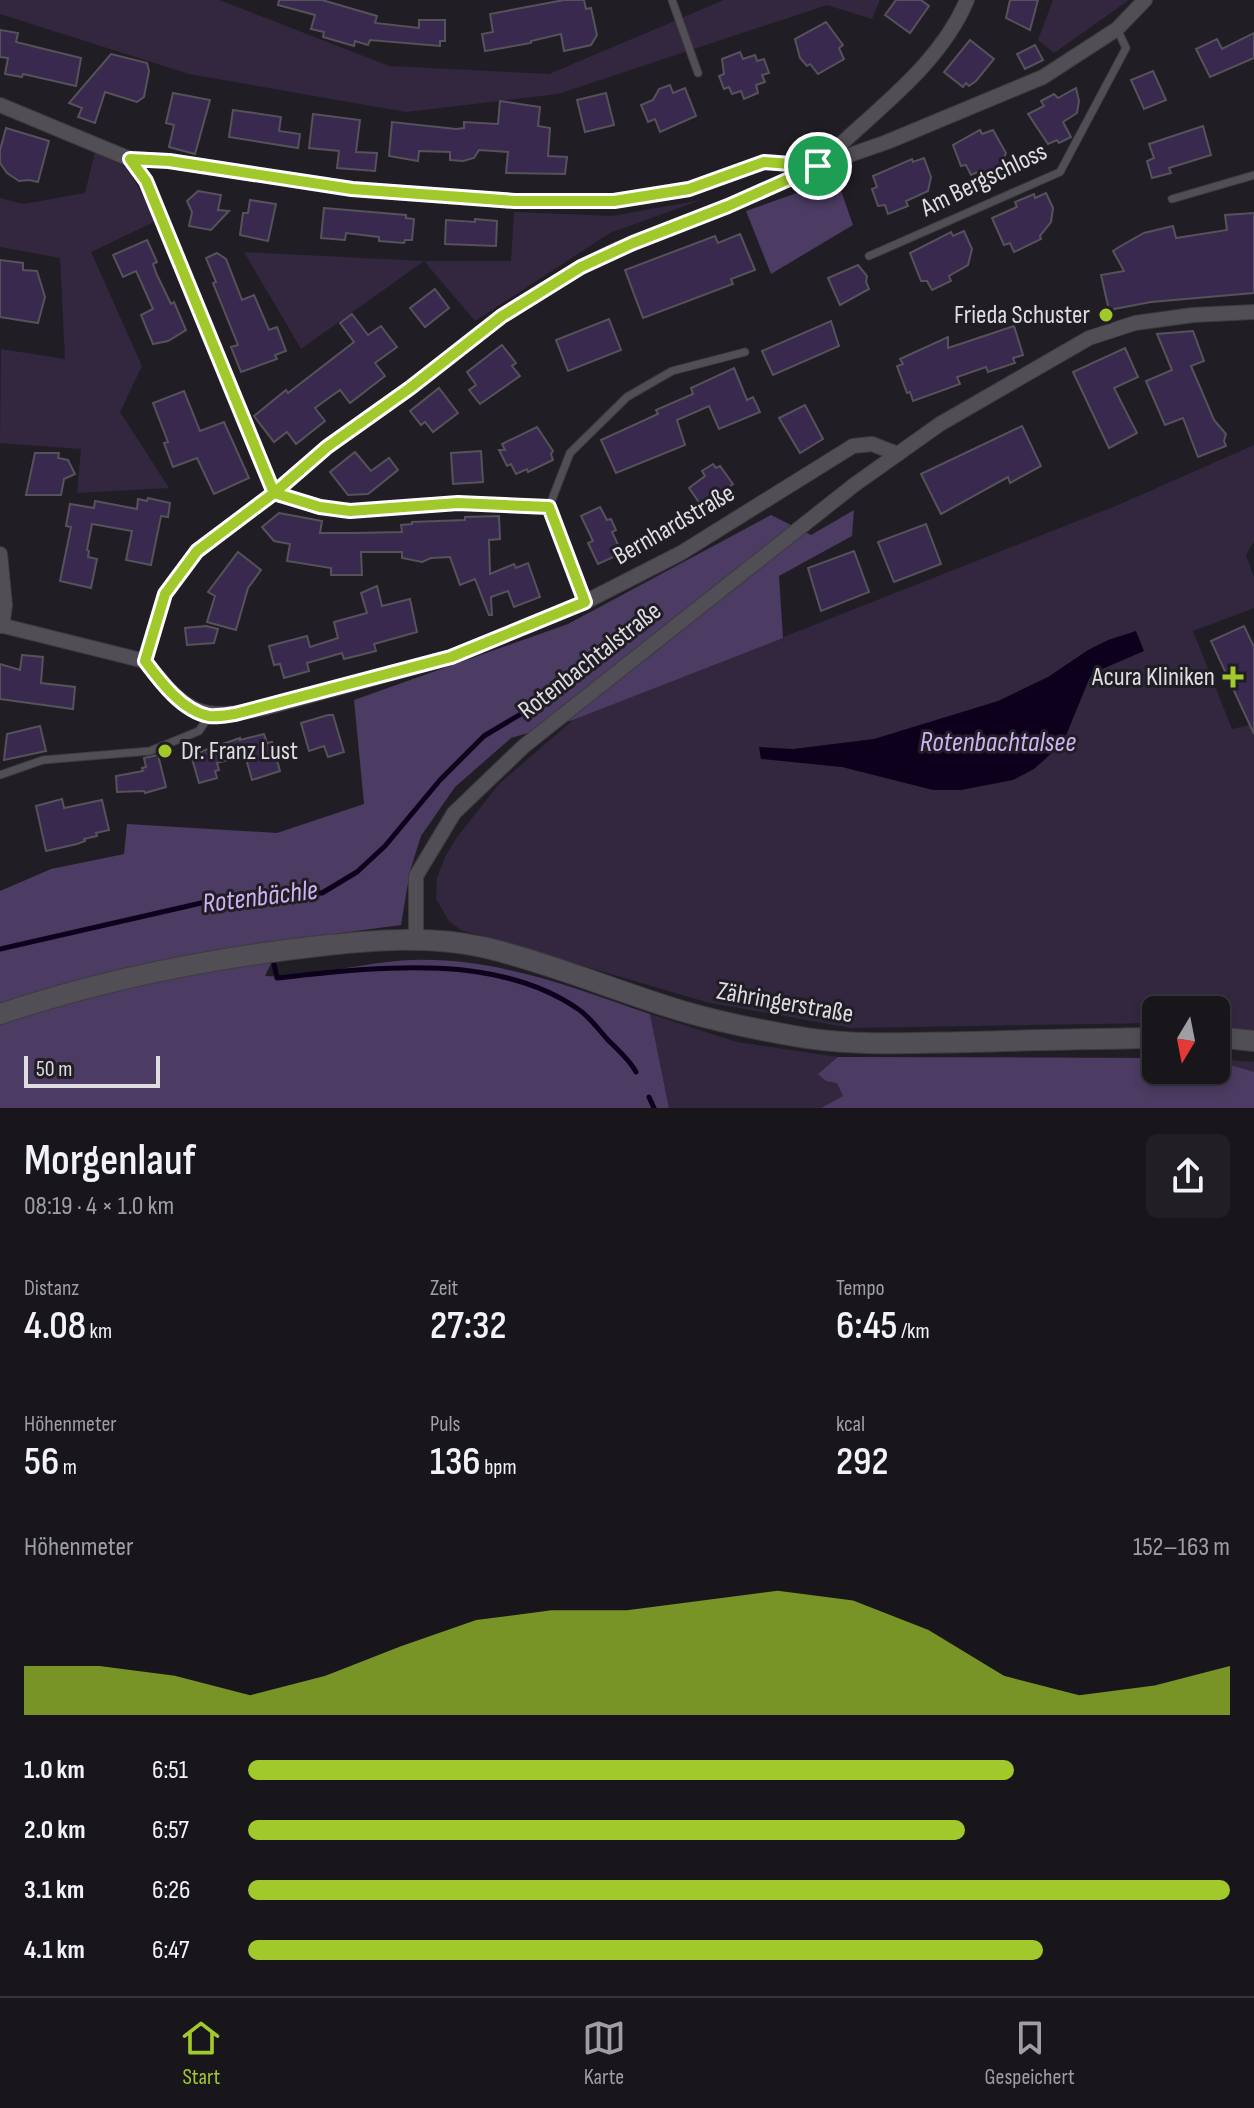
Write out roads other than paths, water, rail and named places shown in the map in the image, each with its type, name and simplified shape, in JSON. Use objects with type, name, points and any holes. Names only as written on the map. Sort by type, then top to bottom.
[{"type":"main road","name":"Zähringerstraße","points":[[416,939],[486,948],[538,962],[682,1011],[811,1038],[886,1044],[1142,1038]]},
{"type":"main road","points":[[0,1014],[39,1001],[214,961],[306,947],[416,939]]},
{"type":"main road","points":[[1230,1038],[1254,1041]]},
{"type":"street","points":[[0,105],[130,159],[169,161],[352,189],[515,201],[614,201],[689,189],[764,162],[818,166],[896,96],[957,25],[967,0]]},
{"type":"street","points":[[145,661],[165,594],[197,551],[274,493],[327,447],[410,388],[502,316],[581,267],[633,243],[1043,77],[1117,29],[1145,0]]},
{"type":"street","name":"Rotenbachtalstraße","points":[[416,939],[416,876],[454,813],[524,746],[854,485],[940,424],[1089,338],[1135,323],[1193,315],[1254,312]]},
{"type":"street","name":"Bernhardstraße","points":[[209,716],[265,708],[451,657],[585,602],[681,553],[853,446],[872,444],[898,454]]},
{"type":"street","points":[[0,554],[5,605],[1,626],[145,661],[176,696],[194,710],[209,716]]},
{"type":"lane","points":[[672,0],[698,73]]},
{"type":"lane","name":"Am Bergschloss","points":[[869,256],[1060,172],[1126,48],[1117,29]]},
{"type":"lane","points":[[130,159],[146,181],[274,493],[320,507],[350,511],[458,503],[549,507]]},
{"type":"lane","points":[[1172,199],[1254,175]]},
{"type":"lane","points":[[585,602],[549,507],[570,453],[627,397],[672,371],[745,352]]},
{"type":"lane","points":[[0,775],[43,760],[150,751],[199,731],[209,716]]},
{"type":"water","name":"Rotenbachtalsee","points":[[1136,631],[1144,651],[1090,677],[1063,743],[1034,769],[1013,780],[961,790],[933,790],[842,767],[761,759],[759,747],[793,749],[874,739],[998,701],[1048,677],[1088,650]]},
{"type":"waterway","name":"Rotenbächle","points":[[0,949],[210,901],[293,892],[322,893],[357,872],[385,846],[440,780],[484,736],[546,699]]},
{"type":"waterway","points":[[274,964],[277,978],[392,968],[471,971],[509,978],[545,991],[582,1012],[636,1072]]},
{"type":"waterway","points":[[649,1097],[654,1108]]},
{"type":"place","name":"Frieda Schuster","points":[[1106,315]]},
{"type":"place","name":"Acura Kliniken","points":[[1233,677]]},
{"type":"place","name":"Dr. Franz Lust","points":[[165,751]]}]
